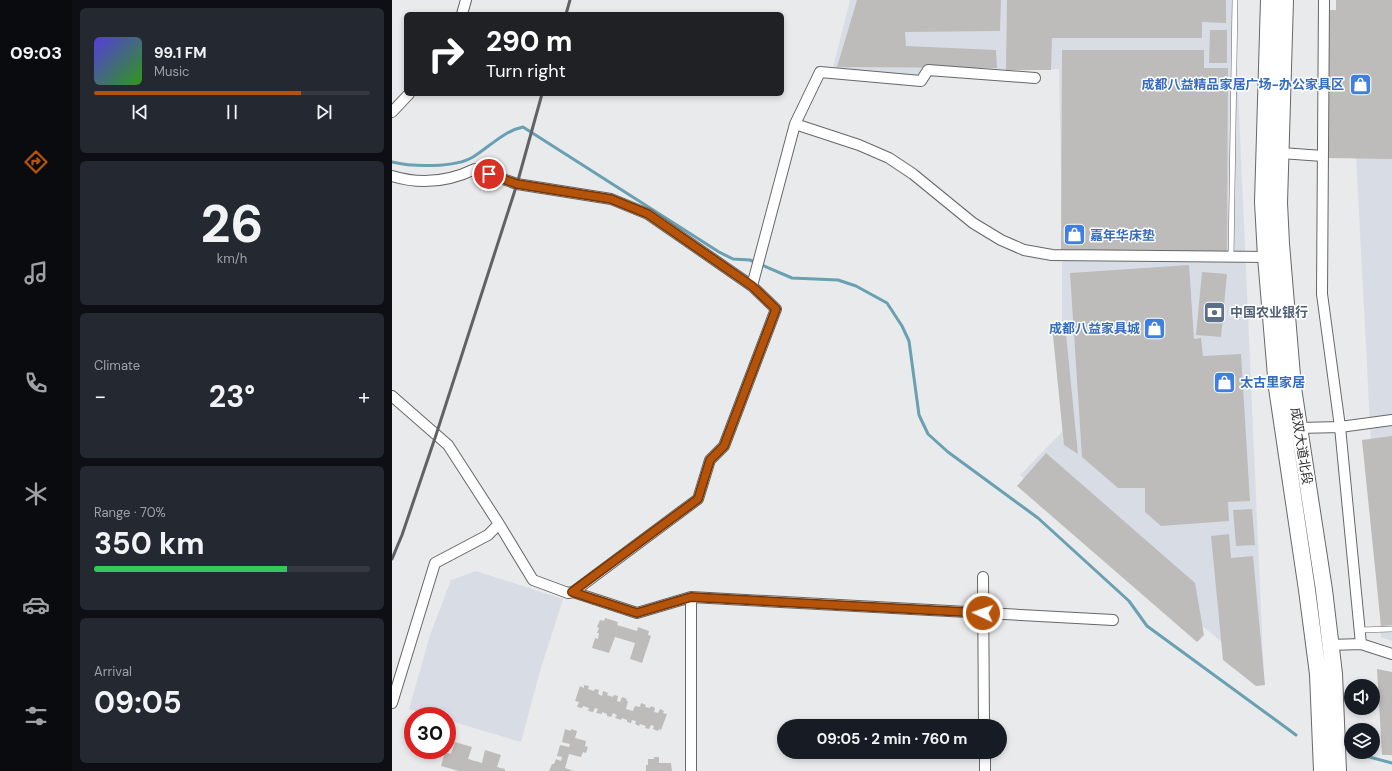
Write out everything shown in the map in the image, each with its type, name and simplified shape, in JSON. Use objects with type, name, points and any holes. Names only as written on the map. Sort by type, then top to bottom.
[{"type":"main road","name":"成双大道北段","points":[[1269,0],[1263,202],[1266,257],[1277,388],[1308,590],[1318,674],[1322,771]]},
{"type":"main road","name":"成双大道北段","points":[[1286,0],[1279,203],[1282,257],[1293,388],[1334,674],[1338,771]]},
{"type":"street","points":[[463,12],[466,0]]},
{"type":"street","points":[[1324,0],[1322,294],[1340,427],[1361,644]]},
{"type":"street","points":[[752,286],[795,124],[820,72],[921,81],[928,70],[1035,78]]},
{"type":"street","points":[[392,112],[408,96]]},
{"type":"street","points":[[795,124],[858,145],[889,158],[913,174],[973,223],[1001,240],[1024,250],[1052,255],[1282,257]]},
{"type":"street","points":[[1281,153],[1323,156]]},
{"type":"street","points":[[392,176],[404,179],[437,181],[459,177],[475,169],[517,184],[611,199],[648,214],[752,286],[776,309],[724,446],[710,460],[698,499],[572,592]]},
{"type":"street","points":[[392,396],[448,445],[533,580],[568,593],[572,592],[637,613],[691,597],[1113,620]]},
{"type":"street","points":[[1299,428],[1340,427],[1392,420]]},
{"type":"street","points":[[392,703],[435,563],[488,536],[499,524]]},
{"type":"street","points":[[983,577],[984,719]]},
{"type":"street","points":[[691,597],[691,771]]},
{"type":"street","points":[[1330,645],[1361,644],[1392,654]]},
{"type":"street","points":[[985,759],[985,771]]},
{"type":"lane","points":[[1231,257],[1235,0]]},
{"type":"lane","points":[[1360,630],[1392,629]]},
{"type":"shaded area","name":"成都八益家具城","points":[[850,0],[1234,0],[1264,677],[1020,475],[1062,432],[1062,224],[1059,69],[1005,71],[923,70],[919,78],[833,68]]},
{"type":"shaded area","points":[[1348,0],[1392,0],[1392,641],[1381,637]]},
{"type":"shaded area","points":[[476,571],[563,599],[540,671],[521,742],[456,723],[456,707],[410,707],[430,635],[451,580]]},
{"type":"building","points":[[857,0],[1001,0],[1000,31],[905,32],[906,46],[996,50],[997,68],[837,67]]},
{"type":"building","points":[[1007,0],[1226,0],[1226,23],[1202,22],[1202,38],[1052,38],[1051,70],[1006,70]]},
{"type":"building","name":"成都八益精品家居广场-办公家具区","points":[[1336,0],[1392,0],[1392,159],[1326,158],[1329,10],[1336,10]]},
{"type":"building","points":[[1210,30],[1227,30],[1227,63],[1209,63]]},
{"type":"building","points":[[1062,50],[1204,50],[1204,68],[1228,68],[1227,252],[1061,252]]},
{"type":"building","points":[[1189,265],[1194,339],[1201,338],[1203,356],[1241,354],[1250,501],[1228,502],[1229,521],[1161,526],[1145,512],[1145,488],[1118,488],[1082,457],[1070,273]]},
{"type":"building","points":[[1202,272],[1227,274],[1221,337],[1196,335]]},
{"type":"building","points":[[1065,324],[1078,454],[1064,445],[1052,326]]},
{"type":"building","points":[[1392,436],[1392,625],[1381,626],[1362,440]]},
{"type":"building","points":[[1046,453],[1195,583],[1204,635],[1197,642],[1017,486]]},
{"type":"building","points":[[1252,509],[1255,545],[1236,546],[1233,510]]},
{"type":"building","points":[[1229,534],[1231,558],[1253,556],[1265,685],[1256,686],[1223,660],[1211,536]]},
{"type":"building","points":[[605,618],[618,622],[617,625],[637,631],[638,627],[649,631],[648,635],[651,636],[642,663],[630,659],[635,643],[615,637],[609,653],[592,648],[595,638],[598,639],[599,633],[597,633],[599,628],[597,627],[600,620],[604,621]]},
{"type":"building","points":[[1377,669],[1392,672],[1392,755],[1382,755],[1380,715],[1380,679],[1378,679]]},
{"type":"building","points":[[584,685],[589,686],[588,689],[594,691],[595,689],[599,690],[598,694],[602,696],[603,691],[608,693],[607,695],[613,697],[614,695],[618,696],[617,701],[620,702],[622,697],[627,699],[626,709],[633,711],[635,706],[640,707],[641,703],[646,705],[645,707],[650,708],[651,706],[655,708],[654,712],[658,713],[660,709],[664,711],[663,713],[667,714],[661,730],[659,729],[658,731],[653,729],[654,726],[651,725],[649,729],[640,724],[639,726],[635,724],[636,721],[632,720],[631,723],[622,718],[621,720],[615,718],[617,715],[613,713],[611,717],[602,712],[602,714],[596,713],[598,709],[595,708],[593,712],[588,711],[589,708],[583,706],[582,708],[577,707],[579,702],[575,701],[580,686],[584,688]]},
{"type":"building","points":[[565,729],[577,731],[575,738],[586,741],[585,746],[588,747],[586,753],[583,752],[581,757],[569,754],[565,768],[574,771],[549,771],[556,759],[561,761],[562,757],[557,756],[560,745],[569,747],[570,744],[562,742]]},
{"type":"building","points":[[456,742],[472,747],[468,759],[482,763],[485,750],[501,755],[497,767],[505,769],[505,771],[459,771],[441,766],[443,759],[456,759]]},
{"type":"building","points":[[654,757],[659,757],[659,763],[671,763],[672,771],[646,771],[648,759],[654,759]]},
{"type":"waterway","points":[[392,162],[400,164],[433,166],[465,161],[509,132],[523,127],[719,252],[733,259],[750,260],[792,278],[838,280],[856,286],[887,303],[902,326],[909,341],[919,415],[928,434],[948,452],[1038,518],[1129,601],[1147,626],[1296,735]]},
{"type":"waterway","points":[[1377,759],[1392,763]]},
{"type":"railway","points":[[567,12],[570,0]]},
{"type":"railway","points":[[392,559],[402,535],[436,435],[517,184],[541,96]]},
{"type":"place","name":"成都八益精品家居广场-办公家具区","points":[[1360,84]]},
{"type":"place","name":"嘉年华床垫","points":[[1075,235]]},
{"type":"place","name":"中国农业银行","points":[[1215,312]]},
{"type":"place","name":"成都八益家具城","points":[[1155,328]]},
{"type":"place","name":"太古里家居","points":[[1224,382]]},
{"type":"route","points":[[489,174],[517,184],[611,199],[648,214],[752,286],[776,309],[724,446],[710,460],[698,499],[584,585],[572,592],[637,613],[691,597],[983,613]]}]
